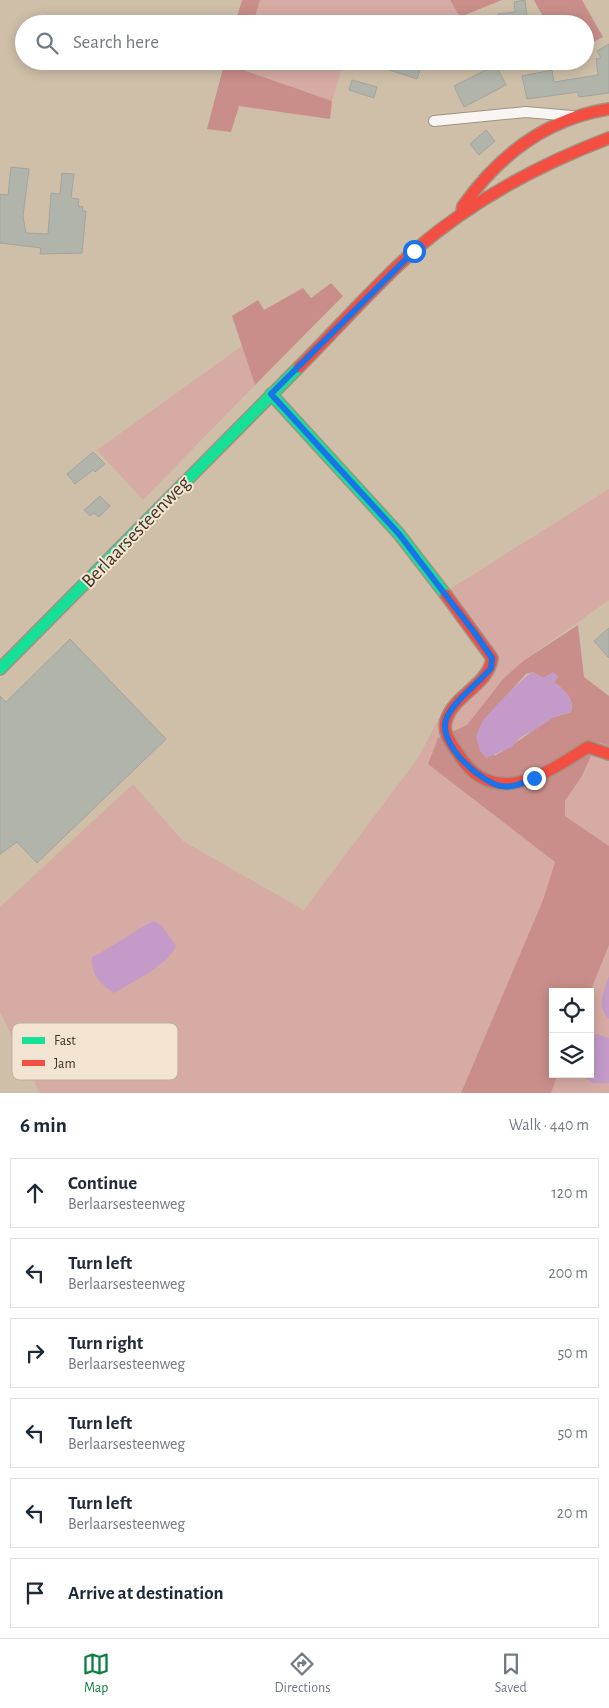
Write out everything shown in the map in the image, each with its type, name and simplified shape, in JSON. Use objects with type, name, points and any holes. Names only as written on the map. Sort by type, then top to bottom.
[{"type":"street","name":"Berlaarsesteenweg","points":[[434,121],[526,112],[572,116],[609,109]]},
{"type":"street","name":"Berlaarsesteenweg","points":[[461,215],[463,206],[488,173],[517,146],[572,116]]},
{"type":"street","name":"Berlaarsesteenweg","points":[[0,669],[414,251],[461,215],[531,172],[609,138]]},
{"type":"street","points":[[271,394],[399,534],[492,658],[491,668],[451,711],[446,720],[445,728],[450,741],[461,759],[488,782],[503,786],[517,786],[588,747],[609,754]]},
{"type":"shaded area","points":[[242,0],[260,0],[256,15],[238,15]]},
{"type":"shaded area","points":[[260,0],[450,0],[459,15],[256,15]]},
{"type":"shaded area","points":[[450,0],[502,0],[465,15],[459,15]]},
{"type":"shaded area","points":[[534,0],[582,0],[591,15],[542,15]]},
{"type":"shaded area","points":[[594,21],[603,37],[594,42]]},
{"type":"shaded area","points":[[223,70],[243,70],[332,101],[330,119],[239,106],[231,132],[207,129]]},
{"type":"shaded area","points":[[243,70],[341,70],[332,101]]},
{"type":"shaded area","points":[[331,283],[343,296],[255,385],[232,316],[258,300],[264,310],[303,288],[311,298]]},
{"type":"shaded area","points":[[242,346],[255,385],[143,500],[97,450]]},
{"type":"shaded area","points":[[609,489],[609,600],[523,661],[503,679],[467,725],[438,738],[428,763],[555,862],[543,900],[461,1093],[40,1093],[34,1080],[178,1080],[178,1023],[12,1023],[12,1036],[0,1012],[0,907],[133,784],[183,841],[304,910],[418,758],[439,718],[487,669],[488,660],[450,589]]},
{"type":"shaded area","points":[[578,625],[584,677],[609,696],[609,746],[597,742],[582,776],[565,801],[565,816],[609,846],[609,945],[592,988],[549,988],[549,1078],[557,1078],[551,1093],[461,1093],[543,900],[555,862],[428,764],[438,738],[467,725],[503,679],[523,661]],"holes":[[[533,672],[543,678],[558,676],[554,682],[570,698],[571,712],[552,718],[494,756],[504,698],[526,674]]]},
{"type":"shaded area","points":[[533,672],[543,678],[553,672],[558,676],[554,682],[570,698],[571,712],[554,717],[521,737],[512,747],[486,758],[480,751],[476,736],[482,722],[509,693]]},
{"type":"shaded area","points":[[597,742],[609,746],[609,846],[565,816],[565,801],[582,776]]},
{"type":"shaded area","points":[[154,921],[162,926],[176,946],[172,953],[157,967],[114,993],[97,978],[93,968],[92,957]]},
{"type":"shaded area","points":[[609,945],[609,1093],[551,1093],[557,1078],[594,1078],[594,988],[592,988]]},
{"type":"shaded area","points":[[609,976],[609,1019],[603,1009],[602,998]]},
{"type":"shaded area","points":[[596,1034],[609,1038],[609,1083],[593,1083],[586,1078],[594,1078],[594,1035]]},
{"type":"building","points":[[525,0],[527,15],[498,15],[515,12],[514,2]]},
{"type":"building","points":[[609,44],[609,93],[579,97],[578,92],[527,99],[522,76],[552,70],[554,82],[598,75],[596,59],[601,58],[597,51]]},
{"type":"building","points":[[389,70],[420,70],[417,79]]},
{"type":"building","points":[[486,70],[498,70],[506,85],[464,107],[454,86]]},
{"type":"building","points":[[352,80],[377,87],[374,98],[349,90]]},
{"type":"building","points":[[486,130],[495,141],[479,155],[470,144]]},
{"type":"building","points":[[11,167],[29,169],[23,216],[26,233],[48,234],[51,193],[60,194],[62,173],[74,174],[71,198],[79,199],[78,206],[83,207],[82,211],[86,211],[82,253],[40,254],[41,248],[0,243],[0,194],[8,195]]},
{"type":"building","points":[[93,452],[105,464],[95,472],[93,470],[75,484],[67,474]]},
{"type":"building","points":[[100,496],[110,506],[99,517],[94,513],[90,516],[84,510]]},
{"type":"building","points":[[609,628],[609,658],[594,641]]},
{"type":"building","points":[[70,639],[166,739],[37,863],[17,842],[0,854],[0,696],[6,702]]},
{"type":"traffic: fast","points":[[0,669],[299,367]]},
{"type":"traffic: fast","points":[[271,394],[399,534],[446,595]]},
{"type":"traffic: jam","points":[[462,211],[463,206],[492,171],[526,142],[565,121],[609,109]]},
{"type":"traffic: jam","points":[[299,367],[385,278],[415,250],[460,215],[507,185],[532,172],[609,138]]},
{"type":"traffic: jam","points":[[446,595],[492,658],[485,676],[456,704],[450,712],[445,726],[451,743],[473,772],[489,781],[505,784],[539,775],[588,747],[609,754]]},
{"type":"route","points":[[414,251],[271,394],[399,534],[492,658],[491,668],[482,680],[451,711],[446,720],[445,728],[450,741],[461,759],[473,771],[488,782],[495,784],[517,786],[534,778]]}]
